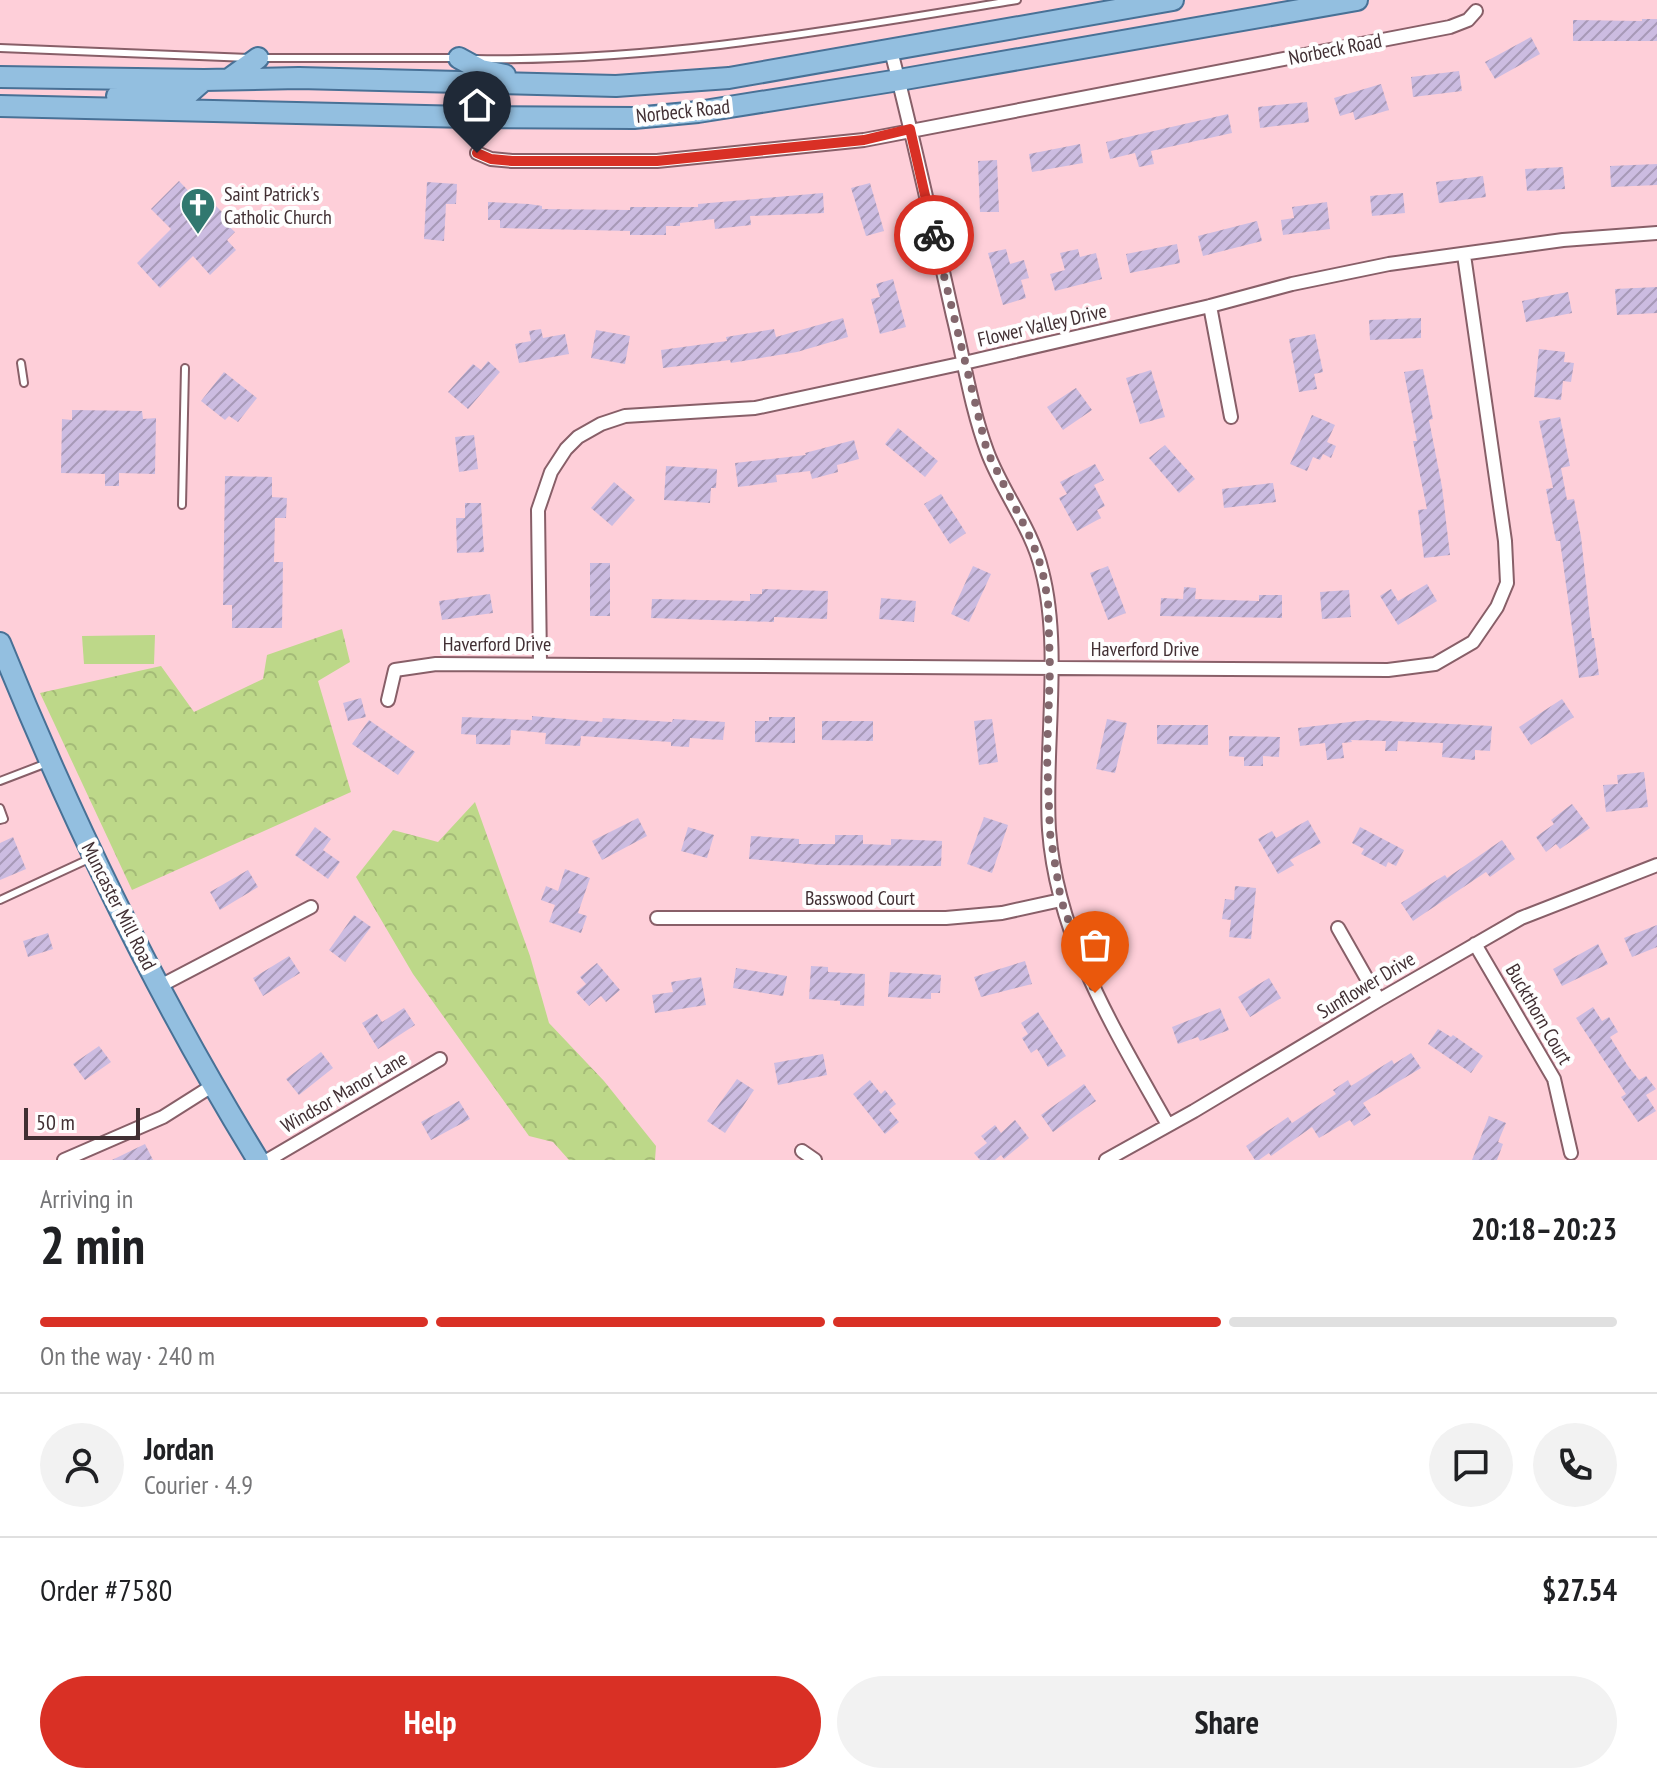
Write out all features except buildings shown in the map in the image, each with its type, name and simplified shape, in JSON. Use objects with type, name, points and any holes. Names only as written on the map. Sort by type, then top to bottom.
[{"type":"main road","name":"Norbeck Road","points":[[0,77],[299,78],[616,86],[729,78],[1173,0]]},
{"type":"main road","name":"Norbeck Road","points":[[0,106],[634,118],[698,112],[899,80],[1357,0]]},
{"type":"main road","points":[[229,79],[258,58]]},
{"type":"main road","points":[[459,58],[497,75],[552,84]]},
{"type":"main road","points":[[83,108],[89,98],[99,96],[188,94],[204,80]]},
{"type":"main road","name":"Muncaster Mill Road","points":[[0,643],[94,856],[212,1086],[258,1160]]},
{"type":"street","name":"Norbeck Road","points":[[477,153],[491,159],[512,161],[657,161],[864,140],[1450,27],[1468,20],[1476,11]]},
{"type":"street","points":[[891,51],[987,451],[1032,541],[1042,569],[1048,601],[1050,833],[1061,900],[1095,993],[1168,1125]]},
{"type":"street","name":"Flower Valley Drive","points":[[540,663],[538,510],[551,472],[566,449],[578,437],[601,424],[625,416],[755,408],[964,363],[1292,284],[1389,264],[1563,240],[1657,233]]},
{"type":"street","name":"Haverford Drive","points":[[388,700],[395,670],[436,664],[1388,670],[1435,664],[1473,642],[1497,607],[1507,583],[1505,541],[1464,255]]},
{"type":"street","points":[[1210,306],[1231,417]]},
{"type":"street","name":"Sunflower Drive","points":[[1106,1160],[1521,918],[1657,865]]},
{"type":"street","name":"Basswood Court","points":[[657,918],[946,918],[1002,913],[1061,900]]},
{"type":"street","points":[[160,986],[311,907]]},
{"type":"street","points":[[1338,928],[1379,1000]]},
{"type":"street","name":"Buckthorn Court","points":[[1475,944],[1554,1079],[1571,1153]]},
{"type":"street","name":"Windsor Manor Lane","points":[[268,1160],[440,1059]]},
{"type":"street","points":[[64,1160],[163,1117],[212,1086]]},
{"type":"street","points":[[802,1151],[815,1160]]},
{"type":"lane","points":[[0,48],[258,58],[549,60],[731,44],[1017,0]]},
{"type":"lane","points":[[21,363],[24,383]]},
{"type":"lane","points":[[182,505],[185,368]]},
{"type":"lane","points":[[0,781],[50,762]]},
{"type":"lane","points":[[0,808],[4,819],[0,820]]},
{"type":"lane","points":[[0,900],[94,856]]},
{"type":"green space","points":[[342,629],[350,662],[318,681],[351,792],[132,890],[40,693],[161,666],[194,712],[263,679],[267,655]]},
{"type":"green space","points":[[155,635],[154,664],[84,664],[82,636]]},
{"type":"green space","points":[[475,802],[530,956],[549,1023],[604,1081],[656,1146],[655,1160],[569,1160],[553,1142],[529,1136],[413,974],[356,877],[393,830],[438,842]]},
{"type":"way so far","points":[[934,235],[987,451],[1032,541],[1042,569],[1048,601],[1050,833],[1061,900],[1095,993]]},
{"type":"place","name":"Saint Patrick's Catholic Church","points":[[198,236]]},
{"type":"route","points":[[477,153],[491,159],[512,161],[657,161],[864,140],[910,129],[934,235]]}]
